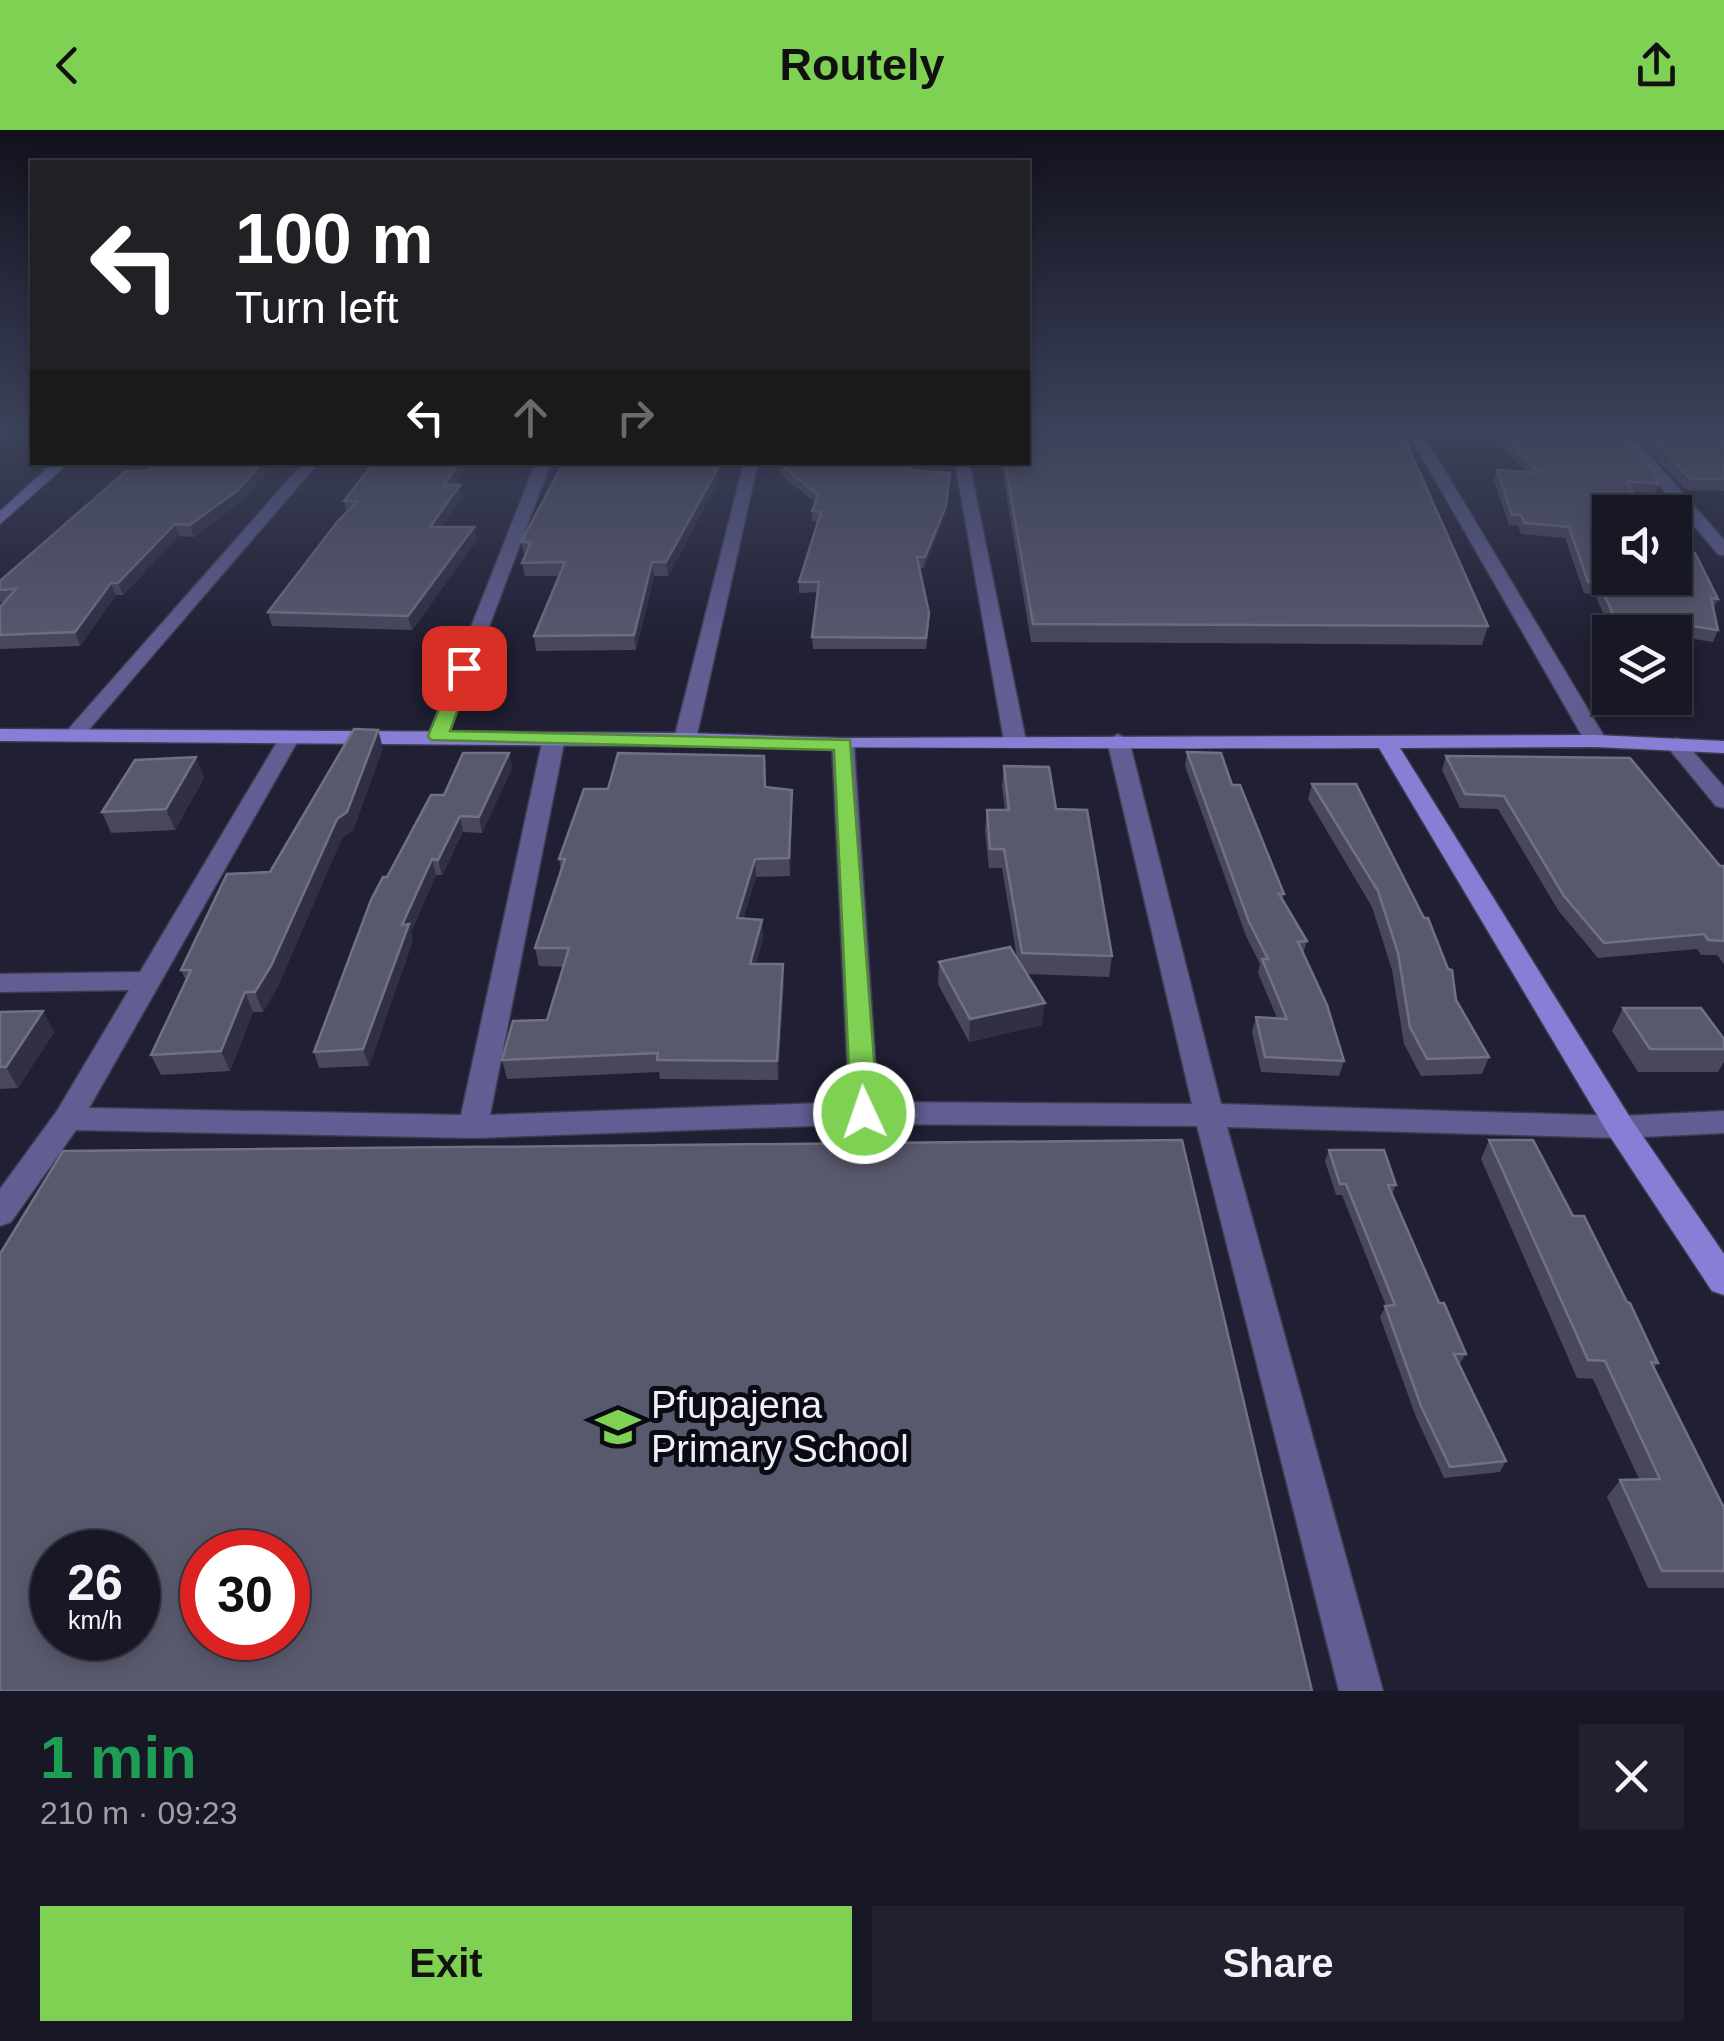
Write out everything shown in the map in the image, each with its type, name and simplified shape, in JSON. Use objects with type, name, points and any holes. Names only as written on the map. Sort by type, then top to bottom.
[{"type":"street","points":[[72,736],[275,504]]},
{"type":"street","points":[[438,736],[528,504]]},
{"type":"street","points":[[684,738],[740,504]]},
{"type":"street","points":[[970,504],[1015,741]]},
{"type":"street","points":[[1457,504],[1596,741]]},
{"type":"street","points":[[1684,504],[1724,550]]},
{"type":"street","points":[[0,735],[684,738],[843,744],[1596,741],[1724,747]]},
{"type":"street","points":[[0,1213],[68,1118],[290,737]]},
{"type":"street","points":[[473,1127],[554,738]]},
{"type":"street","points":[[1118,740],[1209,1115],[1361,1691]]},
{"type":"street","points":[[1386,742],[1620,1128],[1724,1280]]},
{"type":"street","points":[[843,744],[864,1113]]},
{"type":"street","points":[[1676,744],[1724,801]]},
{"type":"street","points":[[0,983],[148,981]]},
{"type":"street","points":[[68,1118],[473,1127],[864,1113],[1209,1115],[1620,1128],[1724,1122]]},
{"type":"building","points":[[88,504],[219,504],[190,525],[175,524],[118,583],[111,583],[75,632],[0,635],[0,607],[16,589],[0,590],[0,581]]},
{"type":"building","points":[[355,504],[447,504],[430,527],[474,527],[408,616],[268,612]]},
{"type":"building","points":[[542,504],[698,504],[666,562],[652,562],[634,635],[534,636],[565,562],[522,563],[531,542],[521,542]]},
{"type":"building","points":[[815,504],[946,504],[925,557],[917,557],[929,613],[926,638],[812,637],[819,582],[799,582],[821,512],[812,511]]},
{"type":"building","points":[[1012,504],[1434,504],[1488,626],[1033,624]]},
{"type":"building","points":[[1508,504],[1592,504],[1592,582],[1588,582],[1569,527],[1524,523],[1521,515],[1512,515]]},
{"type":"building","points":[[1692,553],[1695,553],[1718,599],[1711,598],[1718,630],[1692,626],[1692,615],[1613,614],[1604,595],[1692,595]]},
{"type":"building","points":[[354,729],[378,730],[347,812],[337,819],[271,966],[255,992],[245,992],[221,1051],[151,1055],[191,970],[181,970],[227,874],[270,872]]},
{"type":"building","points":[[1187,752],[1221,753],[1232,785],[1240,785],[1284,894],[1279,894],[1307,941],[1298,942],[1327,1005],[1344,1061],[1265,1057],[1256,1017],[1287,1019],[1262,959],[1268,959],[1249,922]]},
{"type":"building","points":[[463,753],[509,753],[479,817],[460,816],[438,860],[432,859],[402,925],[409,924],[363,1049],[314,1052],[371,900],[431,795],[444,795]]},
{"type":"building","points":[[618,753],[764,756],[765,787],[792,790],[789,858],[755,859],[737,918],[762,920],[750,964],[783,964],[777,1061],[657,1060],[658,1053],[502,1060],[513,1021],[547,1020],[569,948],[535,948],[565,859],[559,859],[584,789],[608,789]]},
{"type":"building","points":[[1446,756],[1630,758],[1720,866],[1724,866],[1724,941],[1708,940],[1704,934],[1604,943],[1564,896],[1504,796],[1465,794]]},
{"type":"building","points":[[196,757],[166,809],[102,812],[135,760]]},
{"type":"building","points":[[1004,766],[1049,767],[1056,809],[1087,810],[1112,956],[1022,953],[1004,849],[990,849],[987,810],[1009,810]]},
{"type":"building","points":[[1312,784],[1356,784],[1424,918],[1428,918],[1448,969],[1452,970],[1456,1000],[1489,1057],[1427,1059],[1410,1027],[1398,953],[1378,891]]},
{"type":"building","points":[[1010,947],[1045,1003],[970,1019],[939,962]]},
{"type":"building","points":[[1623,1008],[1701,1008],[1724,1039],[1724,1049],[1650,1049]]},
{"type":"building","points":[[43,1011],[6,1067],[0,1067],[0,1012]]},
{"type":"building","name":"Pfupajena Primary School","points":[[1182,1140],[1312,1691],[0,1691],[0,1254],[63,1151]]},
{"type":"building","points":[[1489,1140],[1533,1140],[1573,1216],[1584,1216],[1630,1303],[1658,1363],[1651,1362],[1724,1508],[1724,1571],[1662,1571],[1620,1480],[1660,1479],[1605,1361],[1588,1360]]},
{"type":"building","points":[[1329,1150],[1384,1150],[1396,1185],[1388,1185],[1439,1303],[1444,1303],[1466,1354],[1454,1354],[1506,1461],[1450,1467],[1421,1406],[1385,1306],[1395,1305],[1346,1184],[1340,1184]]},
{"type":"place","name":"Pfupajena Primary School","points":[[618,1427]]},
{"type":"route","points":[[464,668],[438,736],[843,744],[864,1113]]}]
